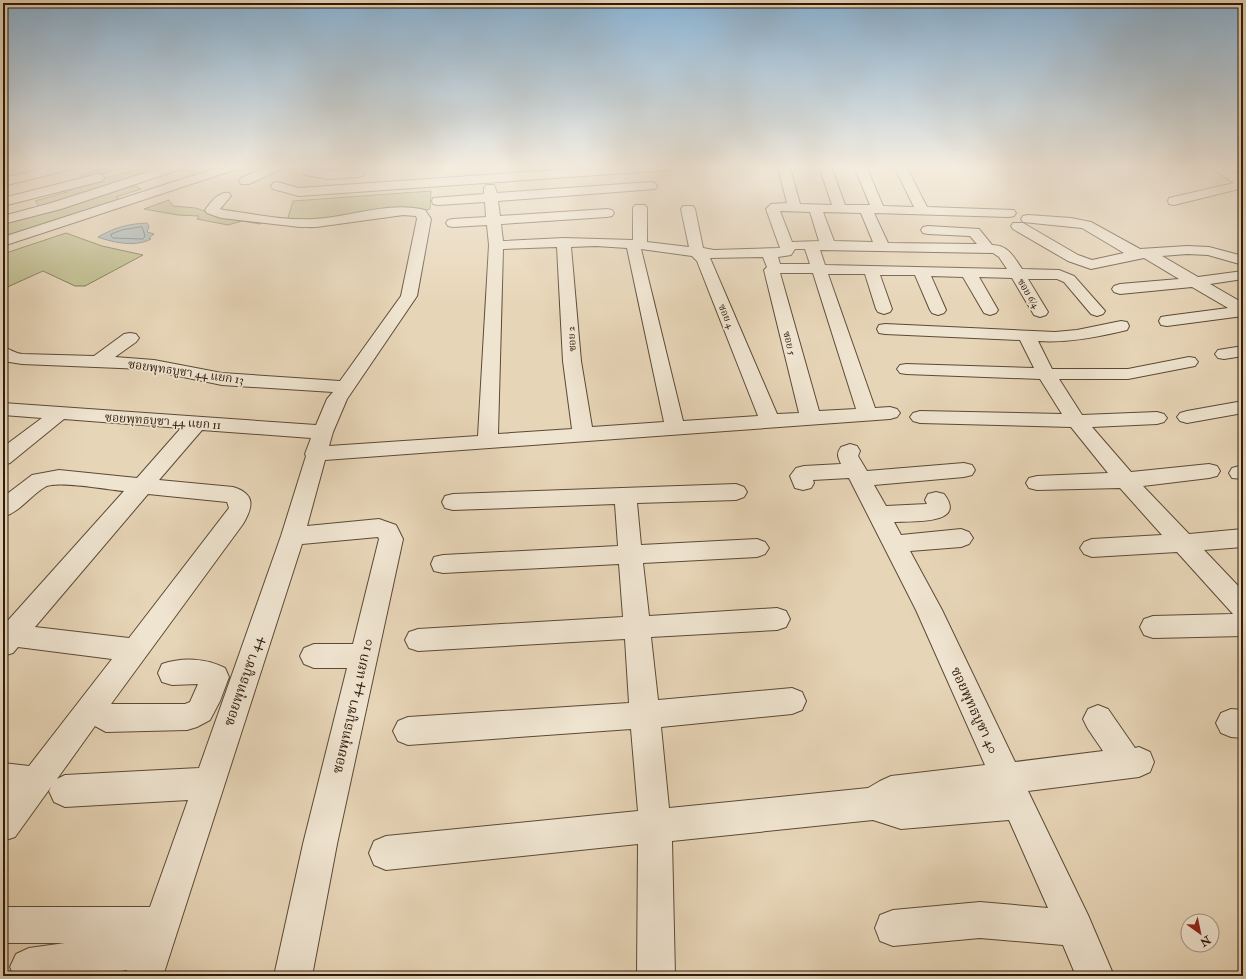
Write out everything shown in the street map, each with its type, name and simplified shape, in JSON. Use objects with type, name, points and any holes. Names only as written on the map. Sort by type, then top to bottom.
[{"type":"street","points":[[3,220],[34,212]]},
{"type":"street","points":[[3,242],[98,212]]},
{"type":"street","name":"ซอยพุทธบูชา 44","points":[[216,212],[221,214],[300,223],[333,222],[399,212]]},
{"type":"street","name":"ซอยพุทธบูชา 44","points":[[153,950],[293,536],[319,443],[338,399],[409,296],[424,219],[420,213],[416,212]]},
{"type":"street","points":[[488,442],[496,245],[493,212]]},
{"type":"street","points":[[640,212],[637,245],[675,429]]},
{"type":"street","name":"ซอย 4","points":[[689,212],[697,252],[704,260],[770,422]]},
{"type":"street","points":[[772,261],[788,250],[774,212]]},
{"type":"street","points":[[816,212],[828,246]]},
{"type":"street","points":[[872,212],[882,246]]},
{"type":"street","points":[[886,212],[923,216],[1009,213]]},
{"type":"street","points":[[921,212],[938,248]]},
{"type":"street","points":[[923,216],[946,212]]},
{"type":"street","points":[[453,223],[607,213]]},
{"type":"street","points":[[923,216],[974,232],[988,249]]},
{"type":"street","points":[[1242,268],[1200,250],[1142,254],[1091,277],[1073,258],[1023,223],[1078,223],[1086,225],[1142,254],[1194,282],[1243,310]]},
{"type":"street","points":[[496,245],[564,242],[637,245],[819,268],[968,272],[1066,277],[1075,285],[1097,312]]},
{"type":"street","name":"ซอย 2","points":[[564,242],[572,361],[582,435]]},
{"type":"street","points":[[786,245],[988,249]]},
{"type":"street","points":[[811,245],[866,414]]},
{"type":"street","name":"ซอย 6/4","points":[[988,249],[996,249],[1005,254],[1040,312]]},
{"type":"street","name":"ซอย 5","points":[[772,261],[772,270],[793,355],[811,419]]},
{"type":"street","points":[[1120,289],[1194,282],[1242,268]]},
{"type":"street","points":[[871,269],[884,309]]},
{"type":"street","points":[[921,271],[938,310]]},
{"type":"street","points":[[968,272],[990,310]]},
{"type":"street","points":[[1167,321],[1243,310]]},
{"type":"street","points":[[885,329],[1055,336],[1077,335],[1121,326]]},
{"type":"street","points":[[1026,336],[1045,374],[1076,421],[1127,480],[1243,608]]},
{"type":"street","points":[[97,362],[130,338]]},
{"type":"street","points":[[1224,354],[1243,351]]},
{"type":"street","name":"ซอยพุทธบูชา 44 แยก 13","points":[[3,352],[8,357],[22,359],[144,364],[184,370],[222,379],[346,387]]},
{"type":"street","points":[[906,369],[1045,374],[1128,374],[1189,362]]},
{"type":"street","points":[[1186,417],[1243,407]]},
{"type":"street","name":"ซอยพุทธบูชา 44 แยก 11","points":[[3,409],[196,424],[319,443],[488,442],[890,413]]},
{"type":"street","points":[[3,458],[59,414]]},
{"type":"street","points":[[920,417],[1076,421],[1157,418]]},
{"type":"street","points":[[8,640],[196,424]]},
{"type":"street","points":[[803,483],[801,476],[804,474],[855,467],[964,470]]},
{"type":"street","name":"ซอยพุทธบูชา 40","points":[[855,467],[929,610],[1075,928],[1095,976]]},
{"type":"street","points":[[1037,483],[1127,480],[1209,471]]},
{"type":"street","points":[[3,509],[32,485],[49,477],[233,495],[239,500],[240,508],[235,518],[134,650],[3,826]]},
{"type":"street","points":[[453,502],[736,492]]},
{"type":"street","points":[[625,496],[629,555],[655,826],[656,976]]},
{"type":"street","points":[[880,515],[936,511],[940,509],[936,500]]},
{"type":"street","name":"ซอยพุทธบูชา 44 แยก 10","points":[[293,536],[379,528],[388,531],[391,539],[320,844],[293,976]]},
{"type":"street","points":[[895,544],[961,538]]},
{"type":"street","points":[[1092,548],[1185,544],[1243,538]]},
{"type":"street","points":[[442,564],[757,548]]},
{"type":"street","points":[[418,640],[777,619]]},
{"type":"street","points":[[1153,627],[1243,625]]},
{"type":"street","points":[[8,640],[134,650]]},
{"type":"street","points":[[314,656],[364,656]]},
{"type":"street","points":[[106,718],[187,717],[200,711],[210,692],[215,677],[211,674],[202,672],[172,673]]},
{"type":"street","points":[[210,692],[239,692]]},
{"type":"street","points":[[408,731],[645,715],[792,701]]},
{"type":"street","points":[[386,853],[873,804],[891,792],[1012,790],[1134,762],[1098,718]]},
{"type":"street","points":[[3,778],[35,782]]},
{"type":"street","points":[[65,791],[209,783]]},
{"type":"street","points":[[893,928],[980,920],[1075,928]]},
{"type":"street","points":[[3,925],[153,950]]},
{"type":"street","points":[[28,967],[153,950]]},
{"type":"green space","points":[[39,212],[85,212],[3,239],[3,222]]},
{"type":"green space","points":[[159,212],[206,212],[271,217],[260,224],[242,221],[228,225],[197,219],[199,216],[178,215]]},
{"type":"green space","points":[[290,212],[421,212],[310,228],[288,218]]},
{"type":"green space","points":[[66,233],[102,246],[143,255],[85,286],[75,286],[43,271],[3,289],[3,254]]},
{"type":"water","points":[[147,223],[149,226],[147,232],[154,234],[149,238],[151,239],[139,243],[111,241],[98,237],[122,227],[133,224]]}]
